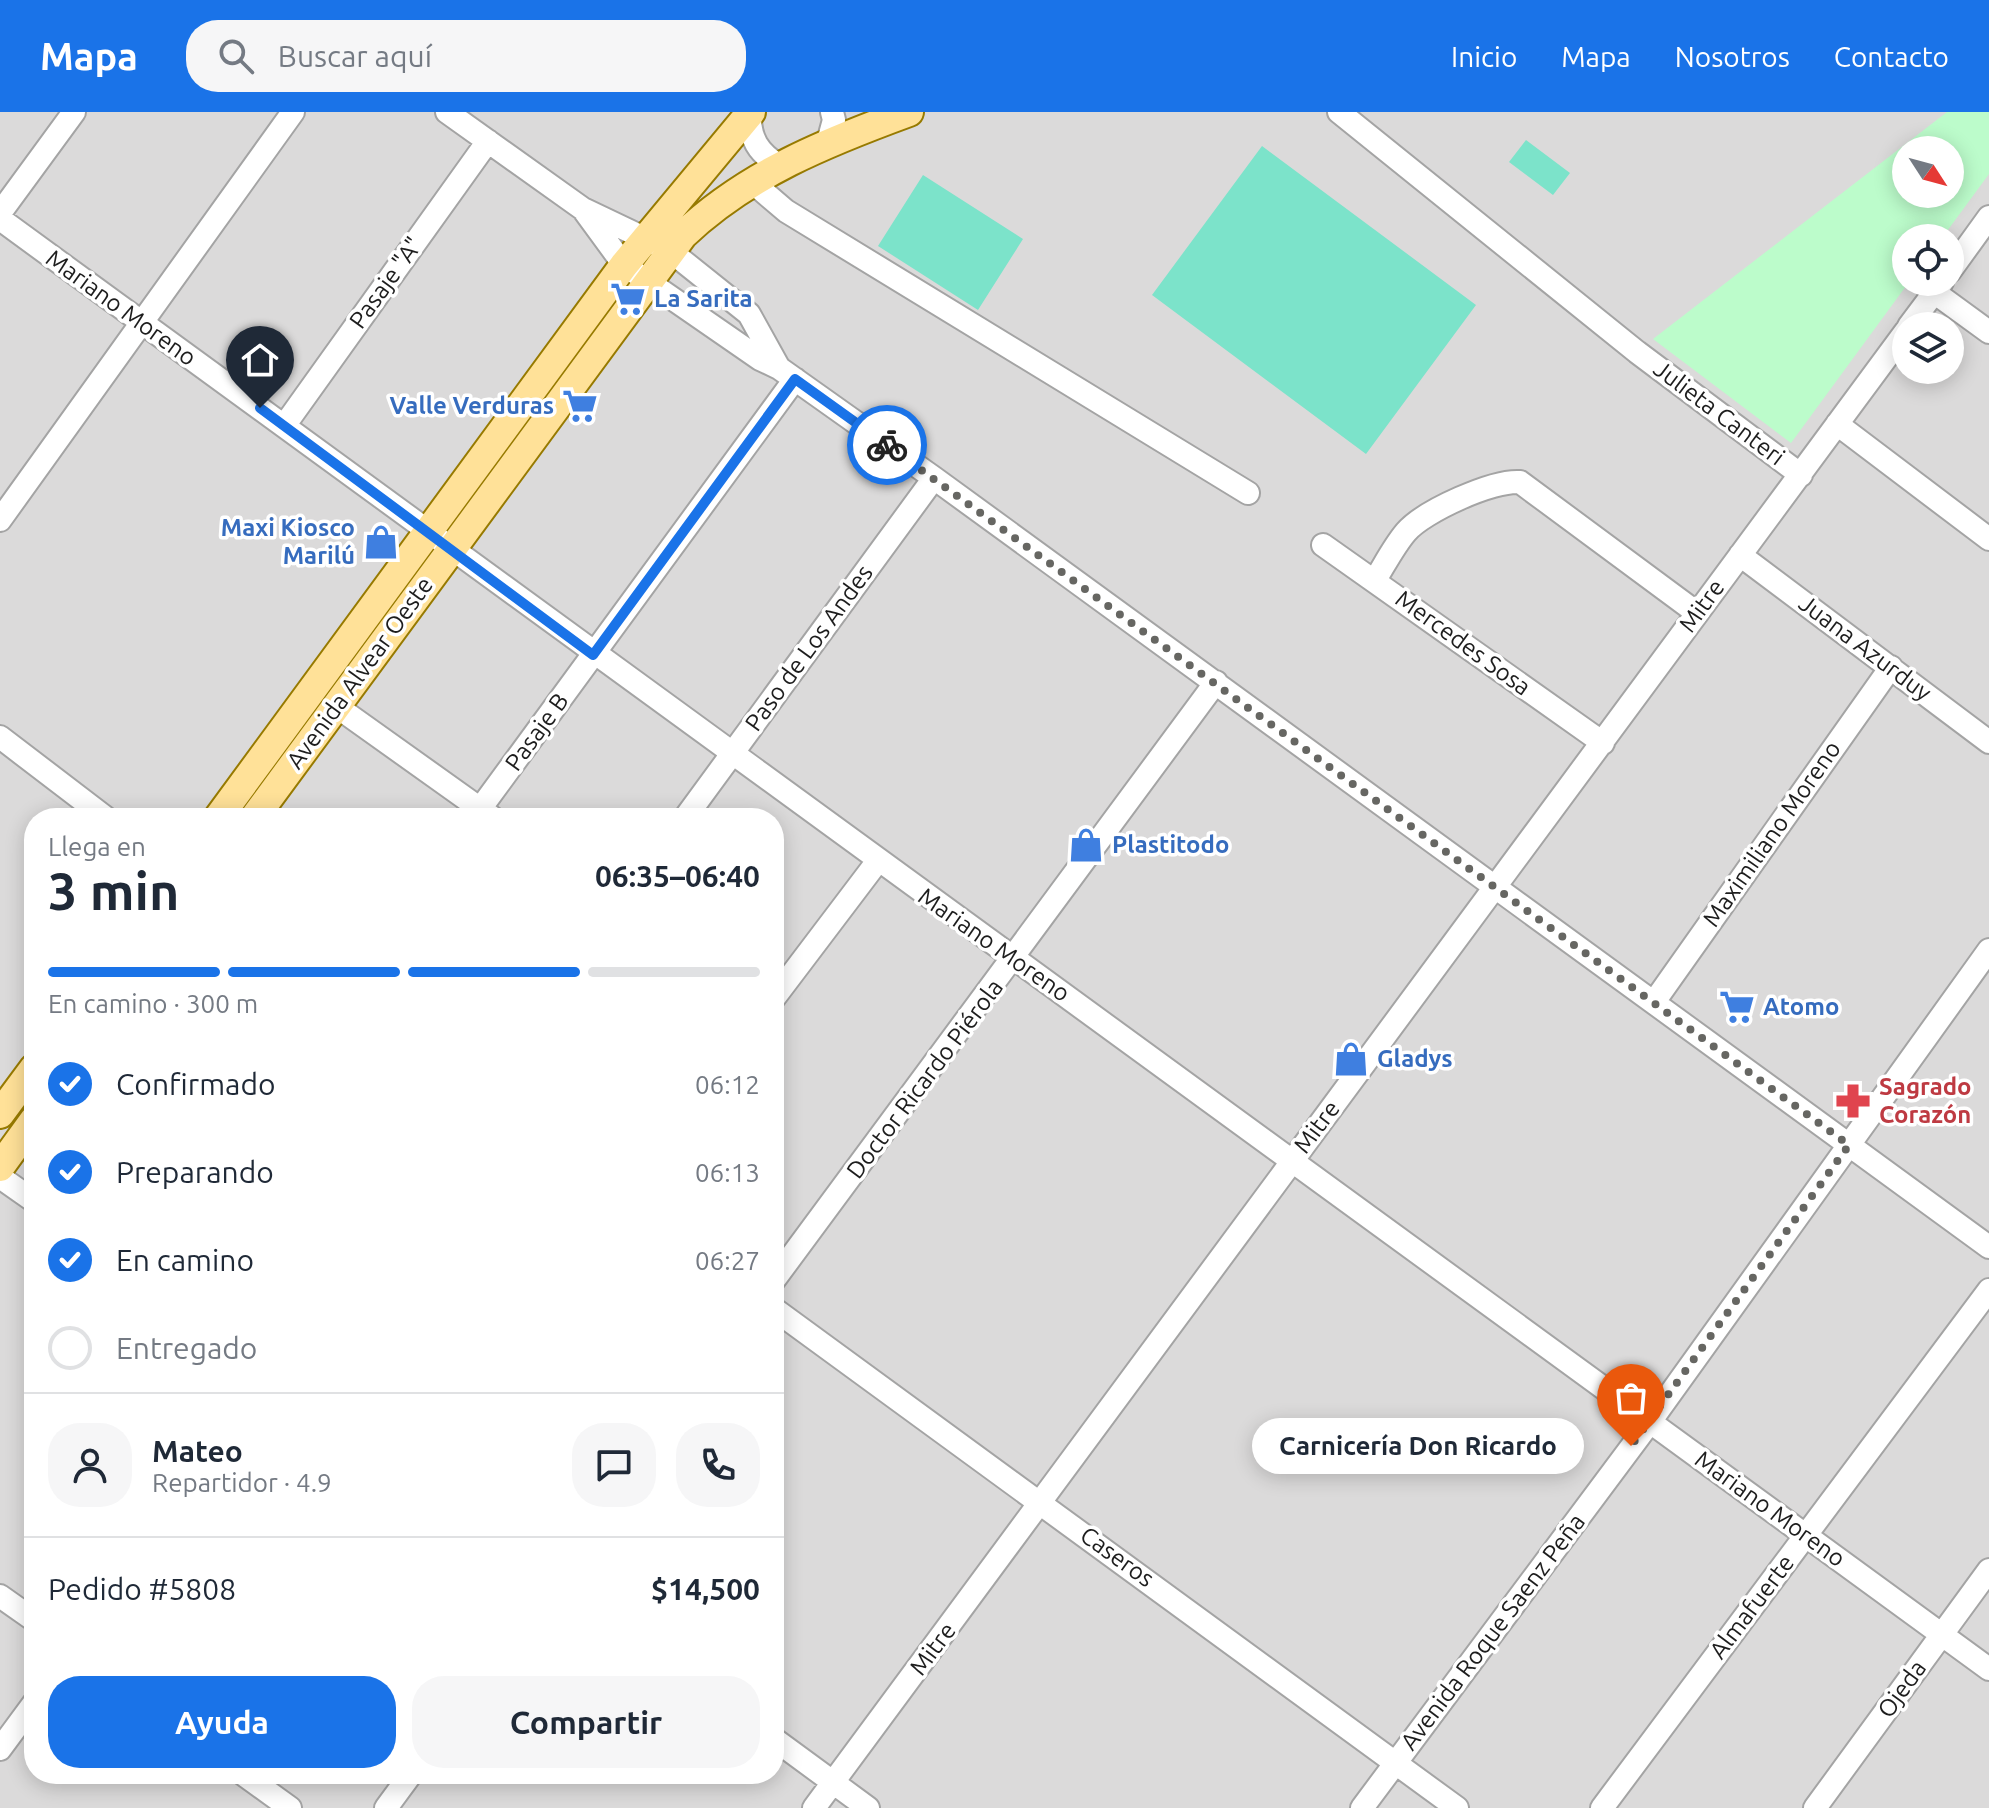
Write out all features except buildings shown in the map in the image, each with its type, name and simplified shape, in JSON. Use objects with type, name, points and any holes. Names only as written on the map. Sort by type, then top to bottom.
[{"type":"main road","name":"Avenida Alvear Oeste","points":[[226,808],[438,541],[750,112]]},
{"type":"main road","name":"Avenida Alvear Oeste","points":[[656,245],[751,181],[828,142],[909,112]]},
{"type":"main road","name":"Avenida Alvear Oeste","points":[[261,808],[336,706],[438,541]]},
{"type":"main road","points":[[0,1114],[24,1082]]},
{"type":"main road","points":[[0,1167],[24,1134]]},
{"type":"street","points":[[0,216],[74,112]]},
{"type":"street","points":[[0,520],[293,112]]},
{"type":"street","points":[[447,112],[583,209],[656,245],[749,314],[787,373]]},
{"type":"street","points":[[750,112],[750,131],[755,144],[764,157],[780,166]]},
{"type":"street","points":[[828,142],[834,120],[832,112]]},
{"type":"street","name":"Julieta Canteri","points":[[1339,112],[1637,352],[1801,475]]},
{"type":"street","name":"Pasaje \"A\"","points":[[284,426],[488,141]]},
{"type":"street","points":[[751,181],[786,211],[1248,493]]},
{"type":"street","points":[[583,209],[634,273],[760,359],[787,373],[934,478],[1989,1247]]},
{"type":"street","name":"Mariano Moreno","points":[[0,216],[730,756],[1015,958],[1989,1669]]},
{"type":"street","points":[[1964,252],[1989,217]]},
{"type":"street","points":[[1948,296],[1989,332]]},
{"type":"street","name":"Mitre","points":[[814,1808],[1043,1503],[1291,1162],[1892,350]]},
{"type":"street","name":"Pasaje B","points":[[490,808],[787,373]]},
{"type":"street","points":[[1837,424],[1989,539]]},
{"type":"street","name":"Paso de Los Andes","points":[[692,808],[934,478]]},
{"type":"street","points":[[1375,580],[1407,530],[1426,515],[1505,481],[1520,482],[1697,613]]},
{"type":"street","name":"Mercedes Sosa","points":[[1323,545],[1603,743]]},
{"type":"street","name":"Juana Azurduy","points":[[1740,555],[1989,742]]},
{"type":"street","name":"Maximiliano Moreno","points":[[1654,1002],[1891,667]]},
{"type":"street","name":"Doctor Ricardo Piérola","points":[[784,1267],[1216,682]]},
{"type":"street","points":[[336,706],[480,808]]},
{"type":"street","points":[[0,737],[93,808]]},
{"type":"street","points":[[784,985],[877,862]]},
{"type":"street","name":"Avenida Roque Saenz Peña","points":[[1362,1808],[1650,1422],[1989,950]]},
{"type":"street","points":[[0,1177],[24,1194]]},
{"type":"street","name":"Almafuerte","points":[[1602,1808],[1989,1290]]},
{"type":"street","name":"Caseros","points":[[784,1316],[1457,1808]]},
{"type":"street","name":"Ojeda","points":[[1815,1808],[1989,1570]]},
{"type":"street","points":[[0,1596],[24,1613]]},
{"type":"street","points":[[0,1749],[24,1717]]},
{"type":"street","points":[[784,1746],[868,1808]]},
{"type":"street","points":[[257,1784],[290,1808]]},
{"type":"street","points":[[386,1808],[404,1784]]},
{"type":"shaded area","points":[[0,112],[1989,112],[1989,1808],[0,1808]]},
{"type":"green space","points":[[1947,112],[1989,112],[1989,174],[1952,224],[1892,224],[1892,296],[1899,296],[1791,443],[1653,339],[1892,154],[1892,208],[1964,208],[1964,136],[1916,136]]},
{"type":"green space","points":[[1526,140],[1570,173],[1553,195],[1509,162]]},
{"type":"green space","points":[[1262,146],[1476,305],[1366,454],[1152,295]]},
{"type":"green space","points":[[923,175],[1023,239],[978,310],[878,246]]},
{"type":"way so far","points":[[887,445],[1849,1145],[1631,1446]]},
{"type":"place","name":"La Sarita","points":[[628,299]]},
{"type":"place","name":"Valle Verduras","points":[[580,406]]},
{"type":"place","name":"Maxi Kiosco Marilú","points":[[381,542]]},
{"type":"place","name":"Plastitodo","points":[[1086,845]]},
{"type":"place","name":"Atomo","points":[[1737,1007]]},
{"type":"place","name":"Gladys","points":[[1351,1059]]},
{"type":"place","name":"Sagrado Corazón","points":[[1853,1101]]},
{"type":"place","name":"Carnicería Don Ricardo","points":[[1631,1446]]},
{"type":"route","points":[[260,408],[593,655],[795,379],[887,445]]}]
